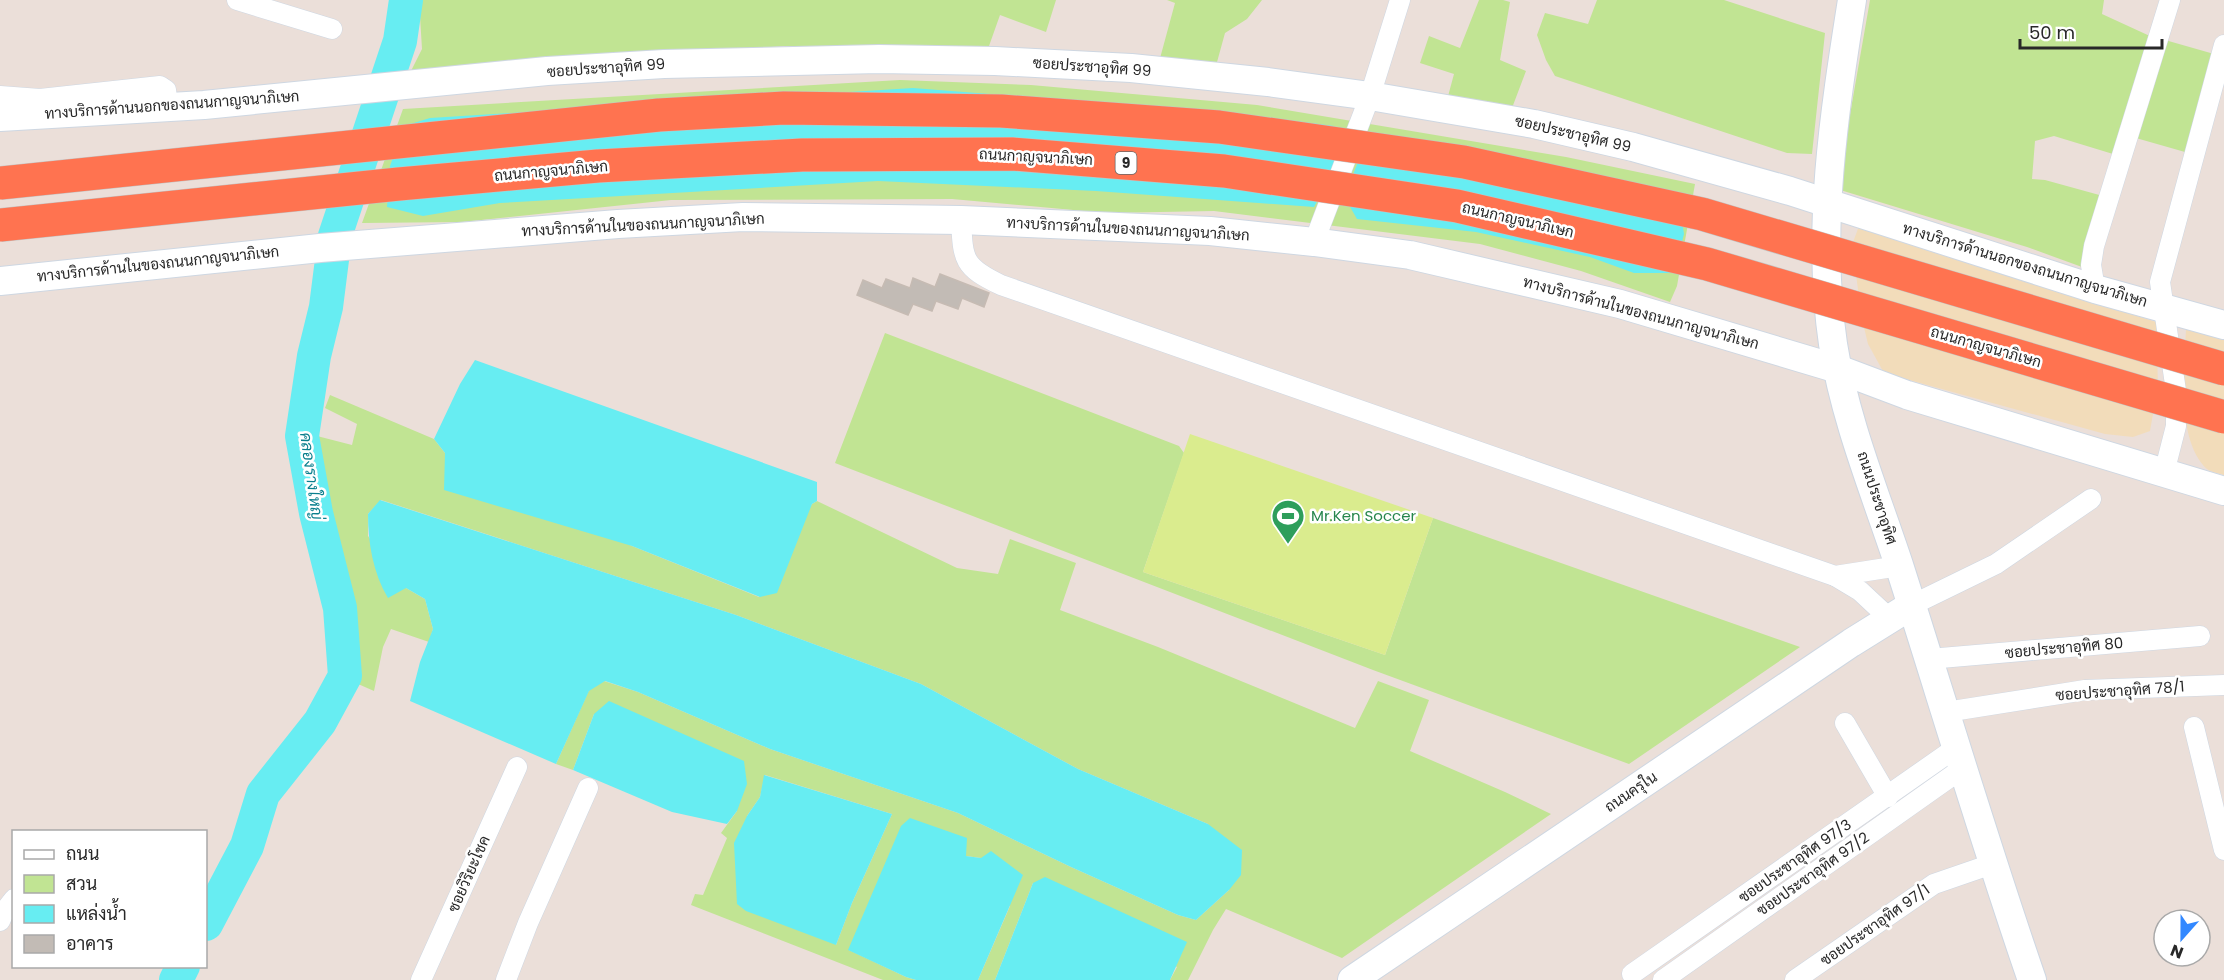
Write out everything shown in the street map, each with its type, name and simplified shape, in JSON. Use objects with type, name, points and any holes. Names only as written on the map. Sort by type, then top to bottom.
[{"type":"highway","points":[[0,183],[659,115],[784,108],[1001,111],[1218,127],[1464,162],[1702,214],[2224,369]]},
{"type":"highway","name":"ถนนกาญจนาภิเษก","points":[[0,225],[598,166],[802,155],[1012,154],[1212,170],[1457,206],[1707,264],[2224,417]]},
{"type":"main road","name":"ถนนประชาอุทิศ","points":[[1852,0],[1837,96],[1827,203],[1828,276],[1833,343],[1851,422],[1899,566],[1900,612],[1929,659],[1992,864],[2032,980]]},
{"type":"main road","name":"ซอยประชาอุทิศ 99","points":[[344,92],[547,71],[664,64],[879,59],[995,61],[1131,68],[1268,82],[1370,96],[1545,127],[1633,147],[1827,203]]},
{"type":"main road","name":"ทางบริการด้านนอกของถนนกาญจนาภิเษก","points":[[0,117],[41,106],[168,107],[344,92]]},
{"type":"main road","name":"ทางบริการด้านนอกของถนนกาญจนาภิเษก","points":[[1827,203],[2095,289],[2224,325]]},
{"type":"main road","name":"ทางบริการด้านในของถนนกาญจนาภิเษก","points":[[0,280],[320,248],[618,224],[743,217],[961,219],[1210,231],[1410,255],[1608,301],[1838,369],[1907,395],[2224,491]]},
{"type":"main road","name":"ถนนครุใน","points":[[1352,980],[1900,612]]},
{"type":"street","points":[[237,0],[332,28]]},
{"type":"street","points":[[1314,242],[1370,96],[1400,0]]},
{"type":"street","points":[[2095,289],[2091,265],[2094,246],[2170,0]]},
{"type":"street","points":[[2164,473],[2176,426],[2176,391],[2160,282],[2224,45]]},
{"type":"street","points":[[0,96],[41,106]]},
{"type":"street","points":[[961,219],[963,250],[973,270],[1001,285],[1835,576],[1900,612],[1996,564],[2091,499]]},
{"type":"street","points":[[1835,576],[1899,566]]},
{"type":"street","name":"ซอยประชาอุทิศ 80","points":[[1929,659],[2200,636]]},
{"type":"street","name":"ซอยประชาอุทิศ 78/1","points":[[1946,712],[2085,690],[2224,685]]},
{"type":"street","points":[[1845,723],[1888,796]]},
{"type":"street","points":[[2194,727],[2224,850]]},
{"type":"street","name":"ซอยประชาอุทิศ 97/3","points":[[1632,974],[1888,796],[1960,758]]},
{"type":"street","name":"ซอยประชาอุทิศ 97/2","points":[[1663,980],[1960,758]]},
{"type":"street","name":"ซอยวิริยะโชค","points":[[421,980],[517,767]]},
{"type":"street","points":[[506,980],[528,923],[588,788]]},
{"type":"street","name":"ซอยประชาอุทิศ 97/1","points":[[1795,980],[1934,884],[1992,864]]},
{"type":"street","points":[[0,921],[12,902]]},
{"type":"green space","points":[[419,0],[1056,0],[1046,32],[1000,15],[989,46],[784,46],[409,75],[422,49]]},
{"type":"green space","points":[[1167,0],[1262,0],[1247,19],[1225,33],[1214,73],[1159,62],[1175,3]]},
{"type":"green space","points":[[1479,0],[1510,2],[1500,60],[1526,71],[1512,108],[1447,100],[1454,74],[1420,63],[1429,36],[1460,48]]},
{"type":"green space","points":[[1597,0],[1724,0],[1825,33],[1812,154],[1787,153],[1555,76],[1546,60],[1537,35],[1545,13],[1588,24]]},
{"type":"green space","points":[[1870,0],[2104,0],[2102,14],[2152,37],[2113,154],[2054,136],[2035,141],[2032,179],[2045,180],[2103,196],[2082,267],[2027,247],[1837,189]]},
{"type":"green space","points":[[2165,40],[2214,54],[2185,152],[2136,138]]},
{"type":"green space","points":[[900,80],[1031,85],[1257,105],[1566,157],[1695,184],[1677,286],[1670,302],[1581,271],[1480,244],[1214,211],[1106,213],[952,199],[671,200],[462,222],[362,223],[403,109]]},
{"type":"green space","points":[[885,333],[1179,446],[1184,453],[1143,572],[1385,655],[1433,518],[1800,647],[1629,764],[1373,670],[835,463]]},
{"type":"green space","points":[[330,395],[434,439],[445,453],[632,546],[759,597],[812,504],[817,501],[957,568],[998,574],[1010,539],[1076,563],[1060,610],[1158,647],[1355,728],[1378,681],[1429,700],[1410,751],[1551,814],[1342,958],[1226,909],[1188,980],[1170,980],[1177,967],[1033,883],[995,980],[978,980],[1010,906],[981,858],[966,856],[849,950],[916,980],[883,980],[691,905],[695,894],[703,895],[727,838],[721,833],[737,811],[594,714],[573,770],[556,764],[589,690],[604,681],[638,692],[770,749],[958,813],[1071,867],[1178,915],[1196,920],[1229,890],[1208,824],[1078,769],[921,684],[736,615],[381,500],[368,514],[368,536],[406,588],[425,599],[433,629],[429,642],[391,629],[383,647],[374,691],[349,680],[346,634],[322,491],[317,436],[352,445],[357,424],[325,408]],"holes":[[[765,775],[892,814],[836,945],[747,816],[760,797]]]},
{"type":"green space","name":"Mr.Ken Soccer","points":[[1190,434],[1433,518],[1385,655],[1143,572]]},
{"type":"sand","points":[[1859,226],[2156,322],[2158,385],[2150,431],[2133,437],[2105,434],[1884,373],[1868,344],[1862,319],[1852,245]]},
{"type":"sand","points":[[2199,329],[2224,337],[2224,475],[2207,469],[2197,456],[2186,422],[2184,383],[2186,330]]},
{"type":"water","points":[[913,88],[1240,114],[1334,126],[1334,170],[1314,207],[1096,191],[878,181],[500,203],[423,216],[387,207],[390,166],[404,126],[430,118]]},
{"type":"water","points":[[1368,137],[1651,186],[1678,195],[1684,234],[1674,273],[1634,273],[1590,257],[1476,232],[1357,219],[1349,205],[1354,172]]},
{"type":"water","points":[[475,360],[817,482],[817,501],[812,504],[777,593],[760,597],[632,546],[444,490],[445,453],[434,439],[460,384]]},
{"type":"water","points":[[380,500],[736,615],[921,684],[1078,769],[1208,824],[1242,850],[1241,875],[1229,890],[1196,920],[1178,915],[958,813],[770,749],[638,692],[605,681],[589,691],[556,764],[410,701],[420,662],[433,629],[425,599],[406,588],[388,598],[383,588],[370,547],[368,514]]},
{"type":"water","points":[[609,701],[744,761],[747,784],[737,811],[727,824],[672,812],[573,770],[594,714]]},
{"type":"water","points":[[764,775],[892,814],[836,945],[746,911],[737,904],[734,843],[747,816],[760,797]]},
{"type":"water","points":[[910,818],[967,838],[966,856],[981,858],[991,851],[1023,875],[978,980],[916,980],[848,950],[901,826]]},
{"type":"water","points":[[1045,877],[1187,942],[1170,980],[995,980],[1033,883]]},
{"type":"building","points":[[940,274],[989,293],[984,307],[962,298],[958,309],[936,301],[932,311],[913,304],[908,315],[857,295],[863,280],[882,288],[886,279],[910,288],[913,278],[935,287]]},
{"type":"waterway","name":"คลองรางใหญ่","points":[[207,922],[247,846],[263,794],[320,722],[345,676],[340,608],[316,513],[302,436],[314,356],[326,307],[335,236],[400,41],[406,0]]},
{"type":"waterway","name":"คลองรางใหญ่","points":[[176,980],[182,968]]},
{"type":"place","name":"Mr.Ken Soccer","points":[[1288,545]]}]
